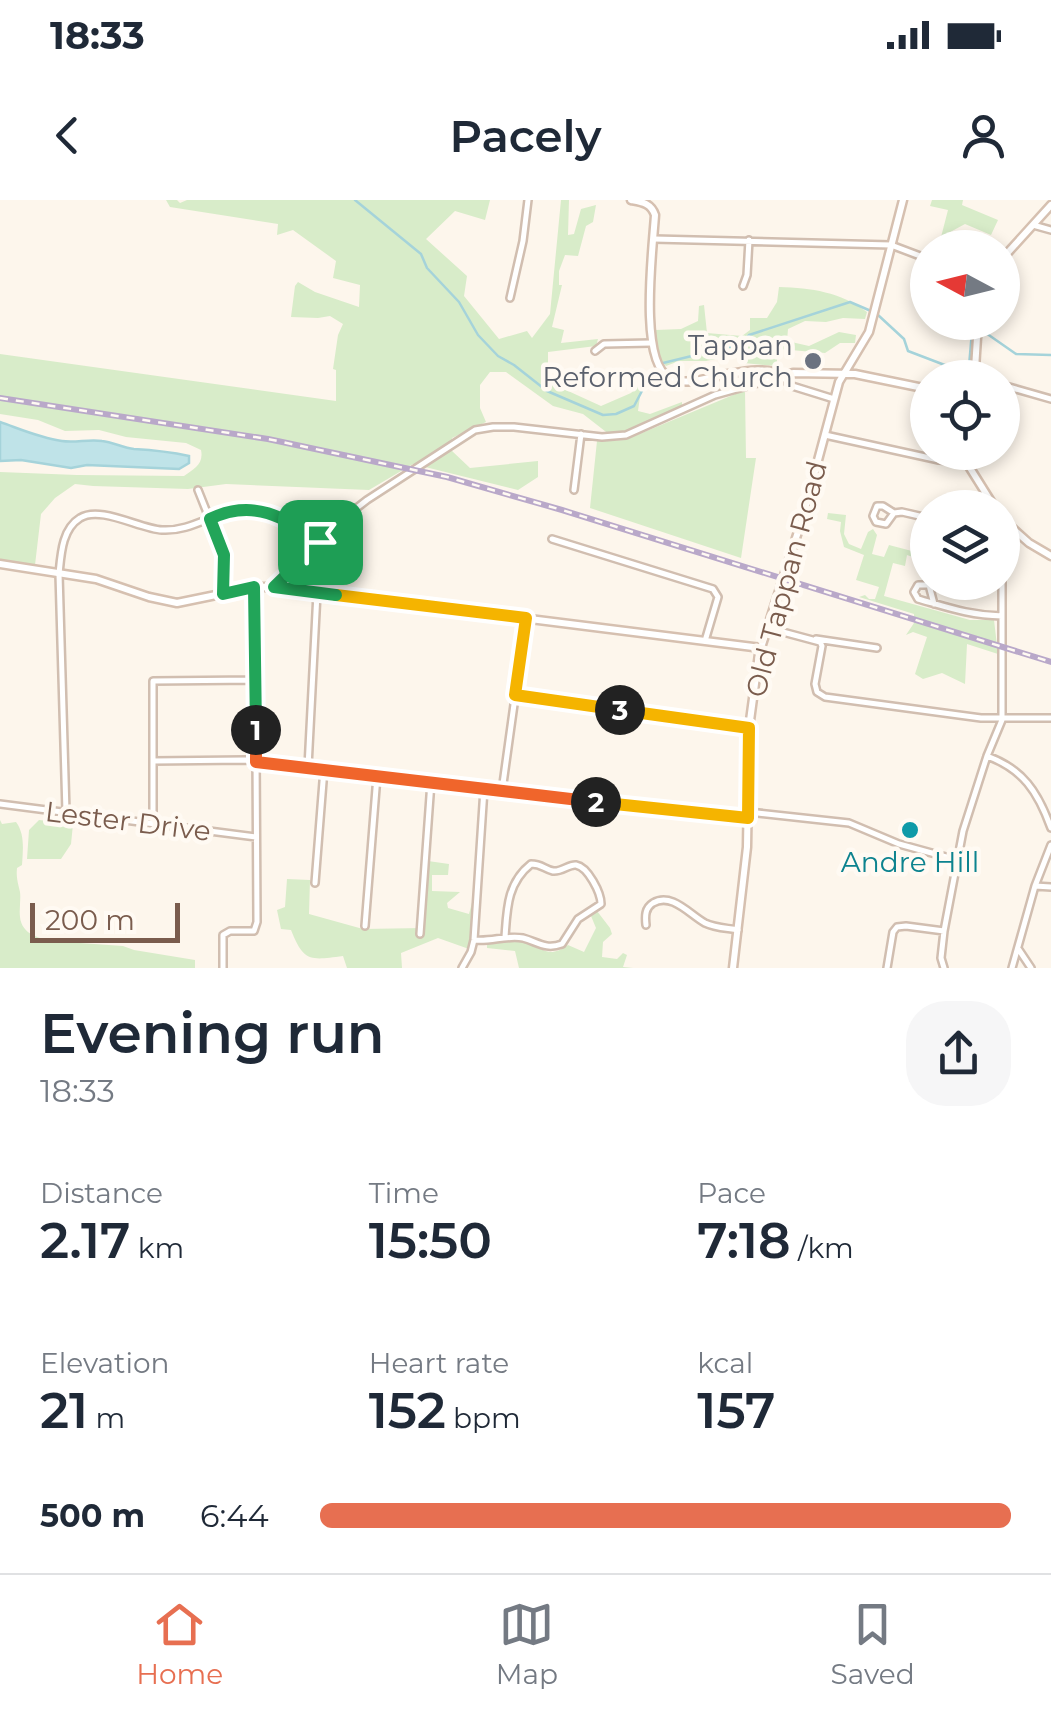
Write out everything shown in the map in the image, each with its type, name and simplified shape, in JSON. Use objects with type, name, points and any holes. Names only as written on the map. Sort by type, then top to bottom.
[{"type":"street","points":[[510,298],[528,200]]},
{"type":"street","points":[[631,200],[646,203],[655,215],[651,342],[658,367],[668,378],[686,381],[776,372],[789,385],[834,399]]},
{"type":"street","name":"Old Tappan Road","points":[[732,968],[745,878],[749,728],[761,648],[834,399],[843,373],[863,345],[874,312],[903,200]]},
{"type":"street","points":[[1020,238],[1051,205]]},
{"type":"street","points":[[1033,224],[1051,230]]},
{"type":"street","points":[[654,239],[891,246],[910,253]]},
{"type":"street","points":[[743,286],[749,240]]},
{"type":"street","points":[[595,351],[604,344],[651,342]]},
{"type":"street","points":[[746,372],[762,381]]},
{"type":"street","points":[[274,587],[367,500],[475,430],[493,426],[602,437],[626,435],[715,395],[793,373],[843,373],[910,386]]},
{"type":"street","points":[[1020,390],[1051,399]]},
{"type":"street","points":[[574,490],[581,434]]},
{"type":"street","points":[[825,435],[910,454]]},
{"type":"street","points":[[198,490],[224,555],[223,594]]},
{"type":"street","points":[[66,812],[59,574],[65,537],[72,525],[90,514],[150,529],[180,530],[225,512],[255,510],[286,520],[320,542]]},
{"type":"street","points":[[894,513],[910,514]]},
{"type":"street","points":[[1020,536],[1051,556]]},
{"type":"street","points":[[552,539],[712,589],[718,597],[705,641]]},
{"type":"street","points":[[0,564],[96,579],[163,601],[194,601],[254,587],[274,587],[761,648]]},
{"type":"street","points":[[934,604],[929,585],[918,585],[914,592],[918,599],[934,604],[974,615],[1002,616]]},
{"type":"street","points":[[223,968],[223,935],[257,927],[254,587]]},
{"type":"street","points":[[308,767],[317,593]]},
{"type":"street","points":[[944,968],[944,931],[963,831],[1002,720],[1002,600]]},
{"type":"street","points":[[502,791],[526,618]]},
{"type":"street","points":[[767,627],[877,648]]},
{"type":"street","points":[[815,639],[822,646],[815,684],[820,695],[981,718],[1051,718]]},
{"type":"street","points":[[153,824],[152,681],[255,680]]},
{"type":"street","points":[[515,695],[749,728]]},
{"type":"street","points":[[987,756],[1022,776],[1051,828]]},
{"type":"street","points":[[153,762],[245,760],[502,791],[834,820],[957,860]]},
{"type":"street","points":[[315,882],[324,769]]},
{"type":"street","points":[[365,926],[377,776]]},
{"type":"street","points":[[420,934],[431,782]]},
{"type":"street","points":[[462,968],[474,940],[484,789]]},
{"type":"street","name":"Lester Drive","points":[[0,804],[256,837]]},
{"type":"street","points":[[1012,968],[1051,845]]},
{"type":"street","points":[[474,940],[521,938],[543,947],[562,944],[578,919],[601,904],[601,894],[581,866],[574,864],[552,871],[542,864],[531,864],[516,878],[512,889],[505,938]]},
{"type":"street","points":[[1035,886],[1051,886]]},
{"type":"street","points":[[646,925],[648,906],[666,900],[705,923],[738,930]]},
{"type":"street","points":[[887,968],[897,928],[944,931]]},
{"type":"street","points":[[1018,949],[1031,968]]},
{"type":"green space","points":[[166,200],[490,200],[485,220],[455,211],[426,239],[467,276],[464,296],[499,339],[527,331],[532,338],[550,314],[561,200],[569,200],[568,235],[574,234],[581,209],[596,205],[578,256],[565,255],[559,271],[562,285],[552,327],[564,330],[561,343],[598,339],[596,346],[548,352],[548,370],[555,385],[601,406],[631,393],[642,382],[638,411],[650,414],[682,402],[682,407],[626,432],[610,435],[583,414],[553,406],[506,372],[490,372],[480,385],[480,408],[486,422],[452,438],[451,450],[470,468],[538,461],[538,477],[518,490],[413,464],[369,490],[226,484],[188,489],[75,484],[41,514],[35,565],[0,560],[0,472],[184,476],[197,466],[202,455],[201,450],[186,443],[99,430],[65,431],[38,420],[0,414],[0,354],[336,401],[333,369],[343,324],[330,316],[291,317],[295,286],[298,282],[359,307],[360,285],[333,278],[336,261],[293,230],[277,235],[278,224],[170,207]]},
{"type":"green space","points":[[932,200],[963,200],[962,205],[998,220],[993,230],[965,224],[943,230],[948,210],[930,206]]},
{"type":"green space","points":[[779,287],[825,292],[867,312],[865,319],[805,321],[788,329],[787,341],[809,346],[839,332],[856,335],[855,343],[840,343],[825,353],[779,349],[776,366],[744,363],[740,354],[666,366],[659,358],[656,330],[681,329],[698,321],[699,306],[704,305],[707,333],[742,336],[750,330],[750,318],[767,318],[777,302]]},
{"type":"green space","points":[[745,390],[746,458],[756,458],[741,558],[590,508],[597,441],[625,440]]},
{"type":"green space","points":[[828,513],[846,515],[844,534],[849,544],[861,549],[873,529],[877,535],[872,554],[884,557],[889,545],[910,551],[905,566],[893,563],[884,596],[970,620],[994,620],[998,654],[967,644],[965,684],[942,673],[923,679],[915,674],[927,637],[913,632],[906,635],[914,623],[914,614],[859,597],[875,599],[879,587],[856,580],[864,555],[844,547],[841,522],[827,519]]},
{"type":"green space","points":[[0,820],[2,824],[16,822],[21,832],[22,865],[17,868],[17,875],[20,917],[27,931],[49,940],[73,939],[195,960],[195,968],[0,968]]},
{"type":"green space","points":[[39,820],[73,824],[71,844],[61,859],[27,859],[29,830]]},
{"type":"green space","points":[[428,861],[449,864],[448,875],[432,875],[432,891],[460,892],[447,903],[448,908],[469,914],[474,900],[469,949],[438,938],[401,953],[402,968],[347,968],[343,956],[310,957],[300,949],[291,930],[281,929],[277,910],[285,907],[287,879],[310,880],[309,914],[363,929],[422,928]]},
{"type":"green space","points":[[597,911],[612,934],[603,942],[602,957],[617,959],[623,953],[627,955],[623,967],[633,968],[519,968],[515,951],[487,948],[487,944],[517,940],[549,952],[568,945],[584,952],[596,928],[591,916]]},
{"type":"water","points":[[0,422],[54,440],[102,441],[189,456],[189,463],[179,469],[87,465],[71,468],[21,460],[0,461]]},
{"type":"waterway","points":[[355,200],[421,254],[427,268],[459,302],[478,335],[498,356],[547,391],[603,415],[616,414],[634,406],[657,368]]},
{"type":"waterway","points":[[663,363],[741,344],[749,335],[850,302],[871,311]]},
{"type":"waterway","points":[[878,315],[904,339],[908,351],[963,372],[969,366],[972,331],[983,331],[1016,354],[1051,355]]},
{"type":"railway","points":[[0,398],[268,439],[447,477],[1051,662]]},
{"type":"place","name":"Tappan Reformed Church","points":[[813,361]]},
{"type":"place","name":"Andre Hill","points":[[910,830]]},
{"type":"route","points":[[239,509],[255,510],[286,520],[320,542],[274,587],[526,618],[515,695],[749,728],[748,818],[256,762],[254,587],[223,594],[224,555],[210,519],[239,509]]}]
